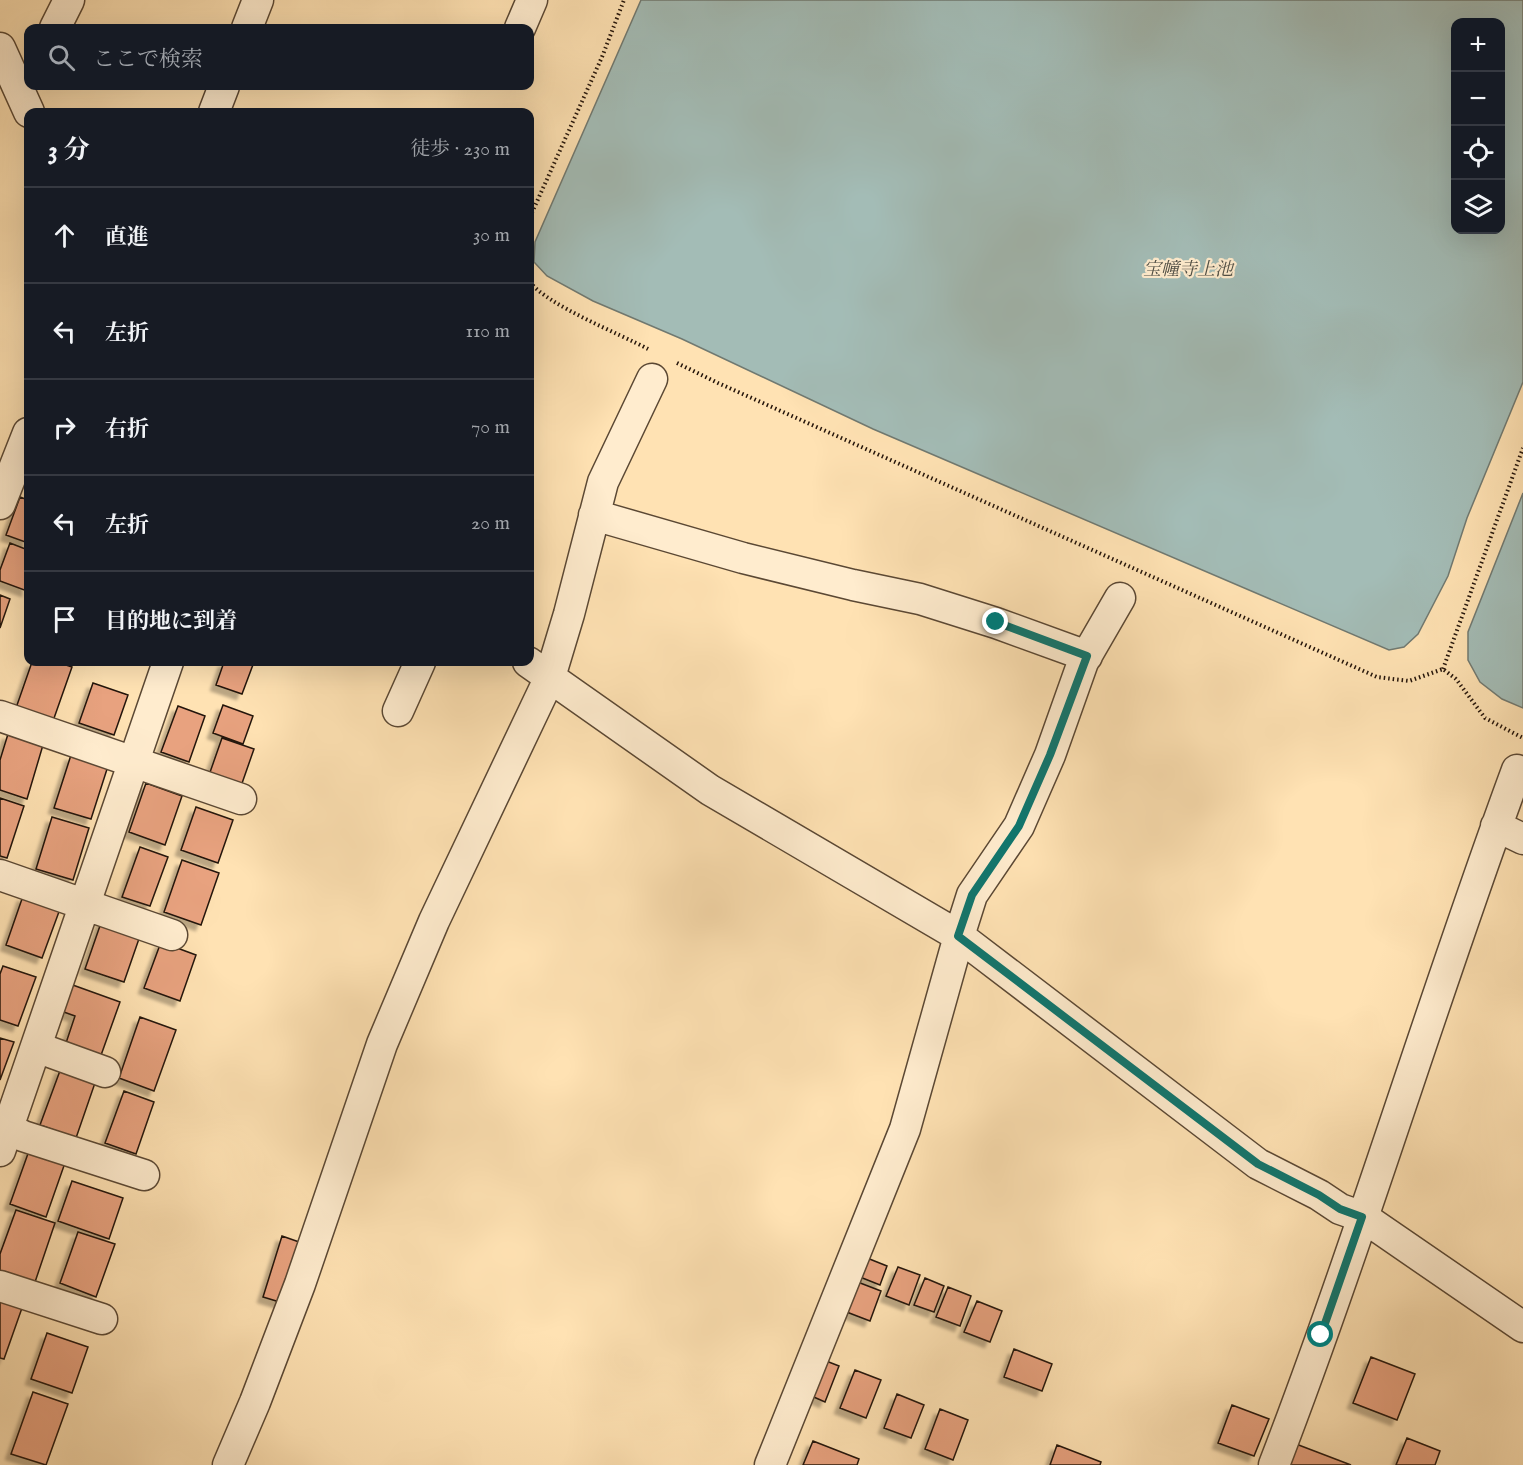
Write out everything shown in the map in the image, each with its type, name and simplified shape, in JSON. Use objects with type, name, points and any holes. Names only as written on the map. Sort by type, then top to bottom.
[{"type":"street","points":[[57,24],[69,0]]},
{"type":"street","points":[[248,24],[258,0]]},
{"type":"street","points":[[522,24],[531,0]]},
{"type":"street","points":[[0,48],[26,96]]},
{"type":"street","points":[[216,108],[222,90]]},
{"type":"street","points":[[228,1465],[255,1402],[300,1284],[382,1044],[539,669],[569,614],[603,482],[661,364]]},
{"type":"street","points":[[0,504],[24,443]]},
{"type":"street","points":[[594,515],[743,558],[921,599],[996,622],[1087,656]]},
{"type":"street","points":[[770,1465],[905,1129],[958,936],[972,895],[1019,826],[1050,755],[1087,656],[1120,598]]},
{"type":"street","points":[[144,1175],[22,1136],[3,1135],[36,1047],[167,666]]},
{"type":"street","points":[[398,711],[418,666]]},
{"type":"street","points":[[539,669],[710,790],[958,936],[1258,1164],[1319,1195],[1340,1209],[1362,1217],[1523,1327]]},
{"type":"street","points":[[0,716],[242,799]]},
{"type":"street","points":[[1274,1465],[1517,770]]},
{"type":"street","points":[[1496,826],[1523,838]]},
{"type":"street","points":[[0,875],[172,935]]},
{"type":"street","points":[[36,1047],[105,1072]]},
{"type":"street","points":[[0,1286],[102,1319]]},
{"type":"path","points":[[534,208],[602,57],[624,0]]},
{"type":"path","points":[[534,288],[661,364],[718,383],[1377,677],[1409,681],[1443,669]]},
{"type":"path","points":[[1443,669],[1523,448]]},
{"type":"path","points":[[1443,669],[1456,679],[1485,718],[1523,738]]},
{"type":"water","name":"宝幢寺上池","points":[[641,0],[1523,0],[1523,382],[1467,518],[1448,576],[1418,634],[1404,647],[1389,650],[873,429],[682,339],[593,301],[547,276],[534,262],[535,242]]},
{"type":"water","points":[[1523,493],[1523,708],[1502,699],[1480,682],[1468,660],[1468,632]]},
{"type":"building","points":[[20,497],[24,498],[24,542],[6,535]]},
{"type":"building","points":[[10,543],[24,548],[24,590],[0,581],[0,570]]},
{"type":"building","points":[[0,595],[10,599],[0,628]]},
{"type":"building","points":[[31,666],[72,667],[53,721],[16,708]]},
{"type":"building","points":[[223,666],[252,666],[242,694],[216,685]]},
{"type":"building","points":[[93,683],[128,695],[114,735],[79,723]]},
{"type":"building","points":[[223,705],[253,716],[243,744],[213,733]]},
{"type":"building","points":[[178,706],[205,716],[189,762],[161,752]]},
{"type":"building","points":[[8,734],[43,745],[27,799],[0,790],[0,760]]},
{"type":"building","points":[[222,738],[254,749],[240,789],[208,778]]},
{"type":"building","points":[[71,755],[108,766],[91,819],[54,808]]},
{"type":"building","points":[[146,783],[182,796],[165,845],[129,832]]},
{"type":"building","points":[[0,798],[24,806],[7,858],[0,856]]},
{"type":"building","points":[[196,807],[233,820],[218,863],[181,850]]},
{"type":"building","points":[[52,817],[89,828],[73,880],[36,869]]},
{"type":"building","points":[[140,847],[168,857],[150,906],[122,897]]},
{"type":"building","points":[[182,860],[219,873],[201,925],[164,912]]},
{"type":"building","points":[[23,896],[60,909],[42,958],[6,945]]},
{"type":"building","points":[[102,920],[141,933],[124,982],[85,969]]},
{"type":"building","points":[[161,942],[196,955],[180,1001],[144,988]]},
{"type":"building","points":[[3,966],[36,977],[18,1026],[0,1020],[0,974]]},
{"type":"building","points":[[70,984],[120,1002],[100,1058],[65,1046],[75,1016],[61,1011]]},
{"type":"building","points":[[140,1017],[176,1030],[154,1091],[119,1078]]},
{"type":"building","points":[[0,1038],[14,1042],[0,1080]]},
{"type":"building","points":[[61,1068],[96,1080],[76,1138],[40,1125]]},
{"type":"building","points":[[124,1091],[154,1102],[136,1154],[105,1143]]},
{"type":"building","points":[[30,1148],[66,1160],[46,1217],[10,1204]]},
{"type":"building","points":[[72,1181],[123,1198],[109,1239],[58,1221]]},
{"type":"building","points":[[16,1210],[55,1223],[34,1285],[0,1273],[0,1254]]},
{"type":"building","points":[[78,1232],[115,1244],[96,1297],[60,1283]]},
{"type":"building","points":[[282,1236],[302,1243],[283,1303],[263,1297]]},
{"type":"building","points":[[857,1254],[887,1266],[880,1285],[850,1273]]},
{"type":"building","points":[[898,1267],[920,1275],[909,1305],[886,1296]]},
{"type":"building","points":[[925,1278],[944,1286],[934,1312],[914,1305]]},
{"type":"building","points":[[855,1281],[881,1291],[870,1321],[844,1311]]},
{"type":"building","points":[[948,1287],[971,1296],[960,1326],[936,1317]]},
{"type":"building","points":[[0,1300],[22,1308],[4,1359],[0,1358]]},
{"type":"building","points":[[977,1301],[1002,1311],[990,1342],[964,1332]]},
{"type":"building","points":[[47,1333],[88,1347],[72,1393],[31,1379]]},
{"type":"building","points":[[1014,1349],[1052,1364],[1042,1391],[1004,1377]]},
{"type":"building","points":[[1371,1357],[1415,1374],[1397,1420],[1353,1403]]},
{"type":"building","points":[[821,1359],[839,1366],[825,1402],[807,1394]]},
{"type":"building","points":[[855,1370],[881,1380],[866,1418],[840,1408]]},
{"type":"building","points":[[33,1392],[68,1404],[46,1465],[11,1454]]},
{"type":"building","points":[[897,1394],[924,1405],[911,1438],[884,1428]]},
{"type":"building","points":[[1232,1405],[1269,1419],[1254,1456],[1218,1443]]},
{"type":"building","points":[[940,1409],[968,1420],[953,1460],[925,1449]]},
{"type":"building","points":[[1407,1438],[1440,1451],[1435,1465],[1396,1465]]},
{"type":"building","points":[[813,1441],[859,1459],[857,1465],[803,1465]]},
{"type":"building","points":[[1296,1444],[1351,1465],[1288,1465]]},
{"type":"building","points":[[1057,1445],[1101,1462],[1100,1465],[1050,1465]]},
{"type":"route","points":[[996,622],[1087,656],[1050,755],[1019,826],[972,895],[958,936],[1258,1164],[1319,1195],[1340,1209],[1362,1217],[1321,1335]]}]
